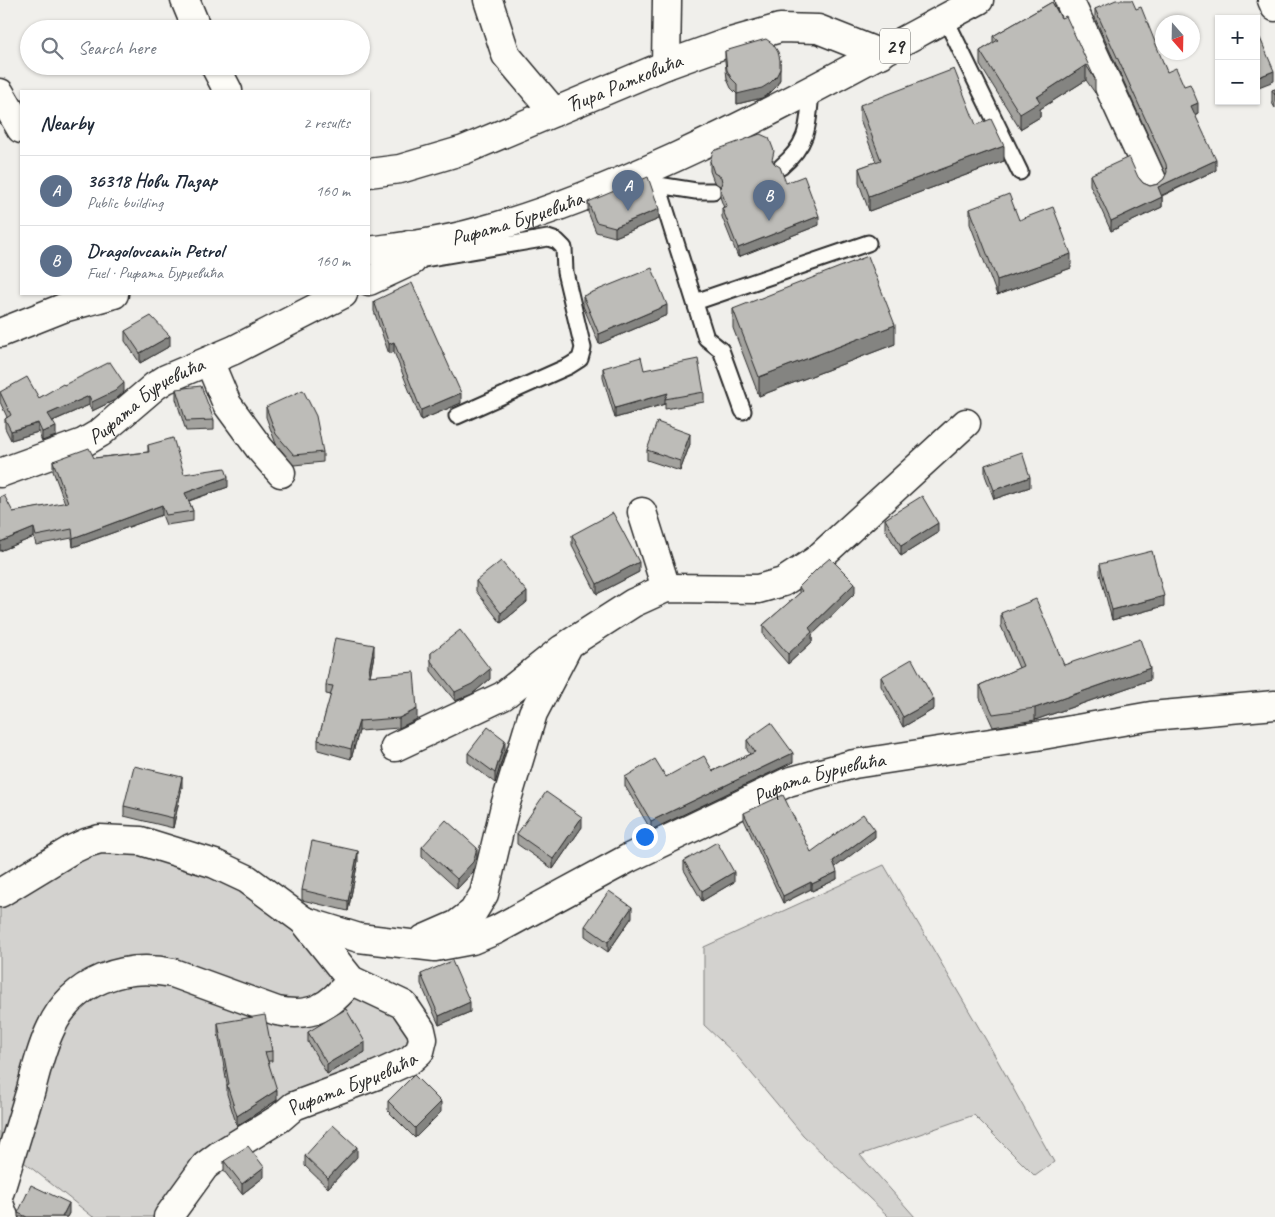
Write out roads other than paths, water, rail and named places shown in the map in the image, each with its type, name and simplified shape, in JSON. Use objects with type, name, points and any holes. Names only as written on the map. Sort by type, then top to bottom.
[{"type":"street","points":[[185,0],[193,20]]},
{"type":"street","points":[[488,0],[506,55],[554,112]]},
{"type":"street","points":[[666,65],[667,0]]},
{"type":"street","name":"29","points":[[811,91],[980,0]]},
{"type":"street","points":[[1069,0],[1152,180]]},
{"type":"street","points":[[1272,0],[1275,8]]},
{"type":"street","name":"Ћира Ратковића","points":[[370,173],[400,169],[464,150],[666,65],[724,44],[780,28],[818,29],[881,54]]},
{"type":"street","points":[[220,75],[227,90]]},
{"type":"street","name":"Рифата Бурџевића","points":[[370,280],[411,253],[654,177],[742,126],[811,91]]},
{"type":"street","points":[[0,94],[20,127]]},
{"type":"street","name":"Рифата Бурџевића","points":[[370,251],[411,253]]},
{"type":"street","points":[[0,333],[63,308],[110,295]]},
{"type":"street","name":"Рифата Бурџевића","points":[[0,472],[82,443],[100,433],[166,378],[234,350],[341,295]]},
{"type":"street","points":[[209,361],[227,404],[260,449],[282,473]]},
{"type":"street","name":"Рифата Бурџевића","points":[[394,943],[424,939],[456,925],[473,912],[484,894],[505,806],[532,713],[569,644],[632,603],[666,588],[758,589],[783,582],[815,561],[966,423]]},
{"type":"street","points":[[642,512],[666,588]]},
{"type":"street","points":[[395,746],[503,696],[569,644]]},
{"type":"street","name":"Рифата Бурџевића","points":[[304,921],[359,938],[394,943],[435,947],[472,940],[496,930],[629,858],[788,782],[854,764],[1043,735],[1151,716],[1275,705]]},
{"type":"street","name":"Рифата Бурџевића","points":[[0,893],[71,850],[100,839],[116,838],[149,843],[215,864],[246,879],[304,921],[350,980],[404,1005],[421,1030],[423,1039],[420,1051],[410,1060],[377,1075],[294,1106],[280,1118],[220,1154],[205,1166],[168,1217]]},
{"type":"street","points":[[0,1191],[52,1026],[69,1002],[94,982],[109,975],[126,971],[141,969],[157,970],[173,973],[289,1013],[314,1010],[326,1005],[337,997],[350,980]]},
{"type":"street","points":[[0,1206],[4,1217]]},
{"type":"lane","points":[[945,18],[1020,172]]},
{"type":"lane","points":[[781,167],[794,155],[802,144],[809,120],[811,91]]},
{"type":"lane","points":[[654,177],[696,192],[713,191]]},
{"type":"lane","points":[[654,177],[706,338],[721,350],[743,411]]},
{"type":"lane","points":[[411,253],[548,238],[557,241],[564,248],[565,272],[583,348],[580,359],[569,366],[457,416]]},
{"type":"lane","points":[[695,302],[868,243]]},
{"type":"place","name":"36318 Нови Пазар","points":[[628,211]]},
{"type":"place","name":"Dragolovcanin Petrol","points":[[769,221]]}]
